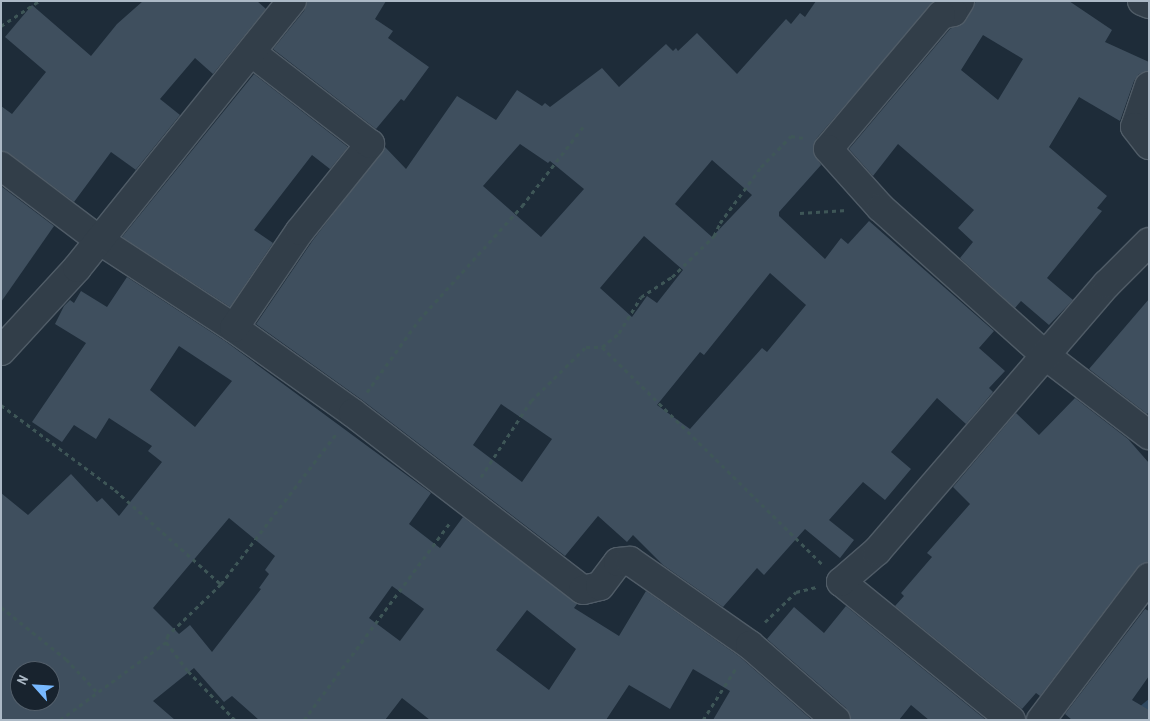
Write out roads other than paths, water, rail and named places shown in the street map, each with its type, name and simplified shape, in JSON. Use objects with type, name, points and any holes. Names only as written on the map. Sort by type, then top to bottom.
[{"type":"street","points":[[1,351],[99,240],[292,1]]},
{"type":"street","points":[[960,1],[952,12],[941,15],[828,149],[881,208],[1046,356],[1149,435]]},
{"type":"street","points":[[1142,1],[1149,4]]},
{"type":"street","points":[[234,328],[300,231],[370,144],[251,52]]},
{"type":"street","points":[[1149,86],[1135,127],[1138,136],[1149,145]]},
{"type":"street","points":[[1,166],[99,240],[234,328],[352,413],[465,502],[583,590],[600,586],[618,562],[630,561],[750,645],[836,720]]},
{"type":"street","points":[[1011,720],[840,582],[878,551],[1046,356],[1149,242]]},
{"type":"street","points":[[1041,720],[1149,577]]},
{"type":"waterway","points":[[1137,714],[1149,704]]}]
